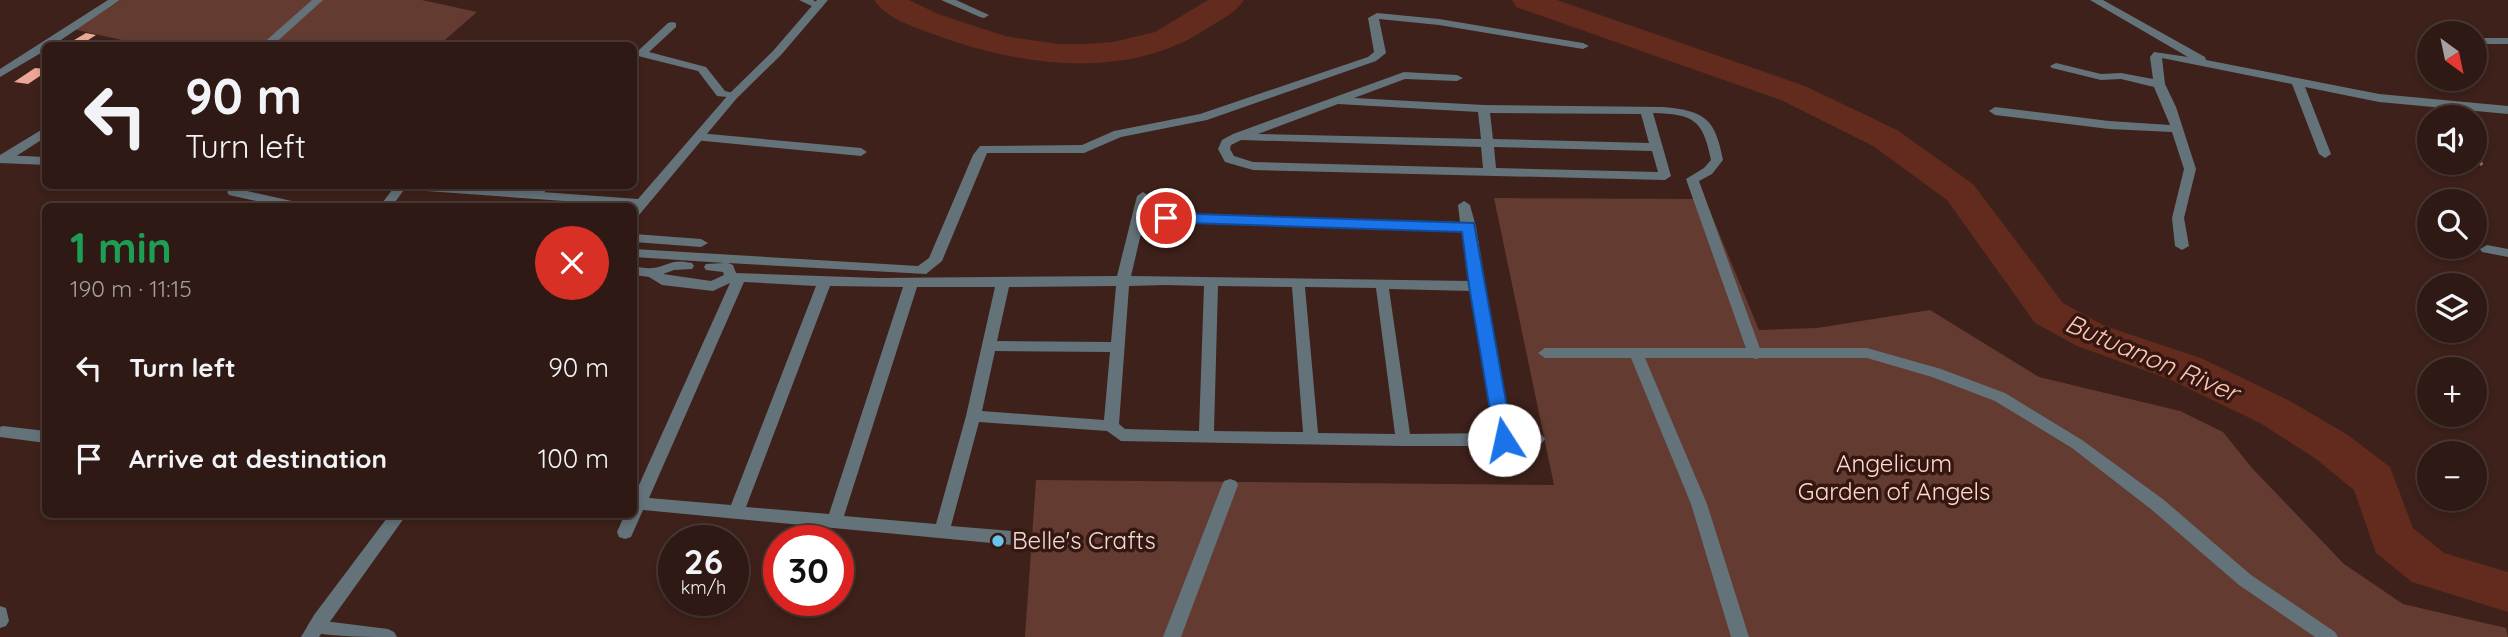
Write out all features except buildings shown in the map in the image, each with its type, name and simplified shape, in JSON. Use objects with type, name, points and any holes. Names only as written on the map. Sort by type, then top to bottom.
[{"type":"street","points":[[50,42],[115,0]]},
{"type":"street","points":[[270,42],[318,0]]},
{"type":"street","points":[[804,0],[820,3]]},
{"type":"street","points":[[946,0],[985,15]]},
{"type":"street","points":[[2095,0],[2212,65]]},
{"type":"street","points":[[637,208],[733,96],[777,53],[820,3]]},
{"type":"street","points":[[637,253],[921,271],[935,261],[979,155],[984,149],[1076,151],[1118,134],[1203,117],[1372,59],[1380,54],[1373,19],[1377,16],[1440,22],[1583,46]]},
{"type":"street","points":[[638,52],[672,25]]},
{"type":"street","points":[[2487,41],[2508,41]]},
{"type":"street","points":[[0,74],[42,47]]},
{"type":"street","points":[[638,52],[702,69],[721,94],[733,96]]},
{"type":"street","points":[[2182,246],[2178,218],[2190,169],[2170,107],[2159,84],[2158,54],[2379,98],[2508,110]]},
{"type":"street","points":[[2056,66],[2092,75],[2121,76],[2159,84]]},
{"type":"street","points":[[1336,100],[1484,109],[1666,109],[1700,121],[1711,130],[1717,160],[1708,170],[1692,179],[1665,176],[1254,166],[1228,159],[1224,149],[1226,143],[1237,137],[1336,100],[1404,75],[1457,78]]},
{"type":"street","points":[[2298,84],[2325,154]]},
{"type":"street","points":[[1484,109],[1490,172]]},
{"type":"street","points":[[1646,110],[1665,176]]},
{"type":"street","points":[[1995,111],[2109,125],[2176,129]]},
{"type":"street","points":[[2,159],[42,134]]},
{"type":"street","points":[[698,137],[861,152]]},
{"type":"street","points":[[1237,137],[1656,146]]},
{"type":"street","points":[[2,159],[42,161]]},
{"type":"street","points":[[1692,179],[1755,354]]},
{"type":"street","points":[[236,189],[233,192],[283,203]]},
{"type":"street","points":[[491,189],[532,190],[608,203]]},
{"type":"street","points":[[1111,426],[1123,281],[1143,195]]},
{"type":"street","points":[[1464,205],[1504,440]]},
{"type":"street","points":[[1138,217],[1469,227]]},
{"type":"street","points":[[637,238],[701,243]]},
{"type":"street","points":[[2487,249],[2508,253]]},
{"type":"street","points":[[637,271],[653,273],[662,281],[713,286],[735,278],[911,285],[1123,281],[1476,286]]},
{"type":"street","points":[[637,505],[735,278]]},
{"type":"street","points":[[1206,436],[1211,282]]},
{"type":"street","points":[[1298,282],[1311,437]]},
{"type":"street","points":[[736,513],[824,283]]},
{"type":"street","points":[[942,531],[973,416],[1003,284]]},
{"type":"street","points":[[1382,284],[1404,440]]},
{"type":"street","points":[[834,522],[911,285]]},
{"type":"street","points":[[989,346],[1117,347]]},
{"type":"street","points":[[1545,353],[1867,353],[1936,373],[2000,397],[2077,444],[2158,505],[2245,580],[2329,637]]},
{"type":"street","points":[[1636,354],[1699,504],[1740,637]]},
{"type":"street","points":[[973,416],[1111,426],[1121,435],[1404,440],[1537,439]]},
{"type":"street","points":[[3,432],[42,437]]},
{"type":"street","points":[[1172,637],[1230,485]]},
{"type":"street","points":[[637,510],[736,513],[1023,540]]},
{"type":"street","points":[[313,632],[396,518]]},
{"type":"street","points":[[625,532],[631,518]]},
{"type":"street","points":[[0,613],[0,621]]},
{"type":"street","points":[[313,632],[388,637]]},
{"type":"green space","points":[[121,0],[422,0],[477,12],[443,42],[130,42],[73,29]]},
{"type":"green space","name":"Angelicum Garden of Angels","points":[[1494,198],[1705,199],[1759,330],[1817,328],[1930,310],[2039,377],[2180,411],[2223,432],[2252,468],[2344,564],[2403,604],[2506,628],[2508,637],[1025,637],[1036,480],[1554,485]]},
{"type":"waterway","name":"Butuanon River","points":[[889,0],[918,18],[977,39],[1003,46],[1058,54],[1113,52],[1166,39],[1229,0]]},
{"type":"waterway","name":"Butuanon River","points":[[1527,0],[1793,93],[1885,138],[1960,192],[2049,313],[2091,336],[2186,369],[2275,412],[2332,447],[2374,480],[2393,539],[2429,568],[2508,592]]},
{"type":"place","name":"Belle's Crafts","points":[[998,541]]},
{"type":"route","points":[[1166,218],[1469,227],[1476,286],[1504,440]]}]
